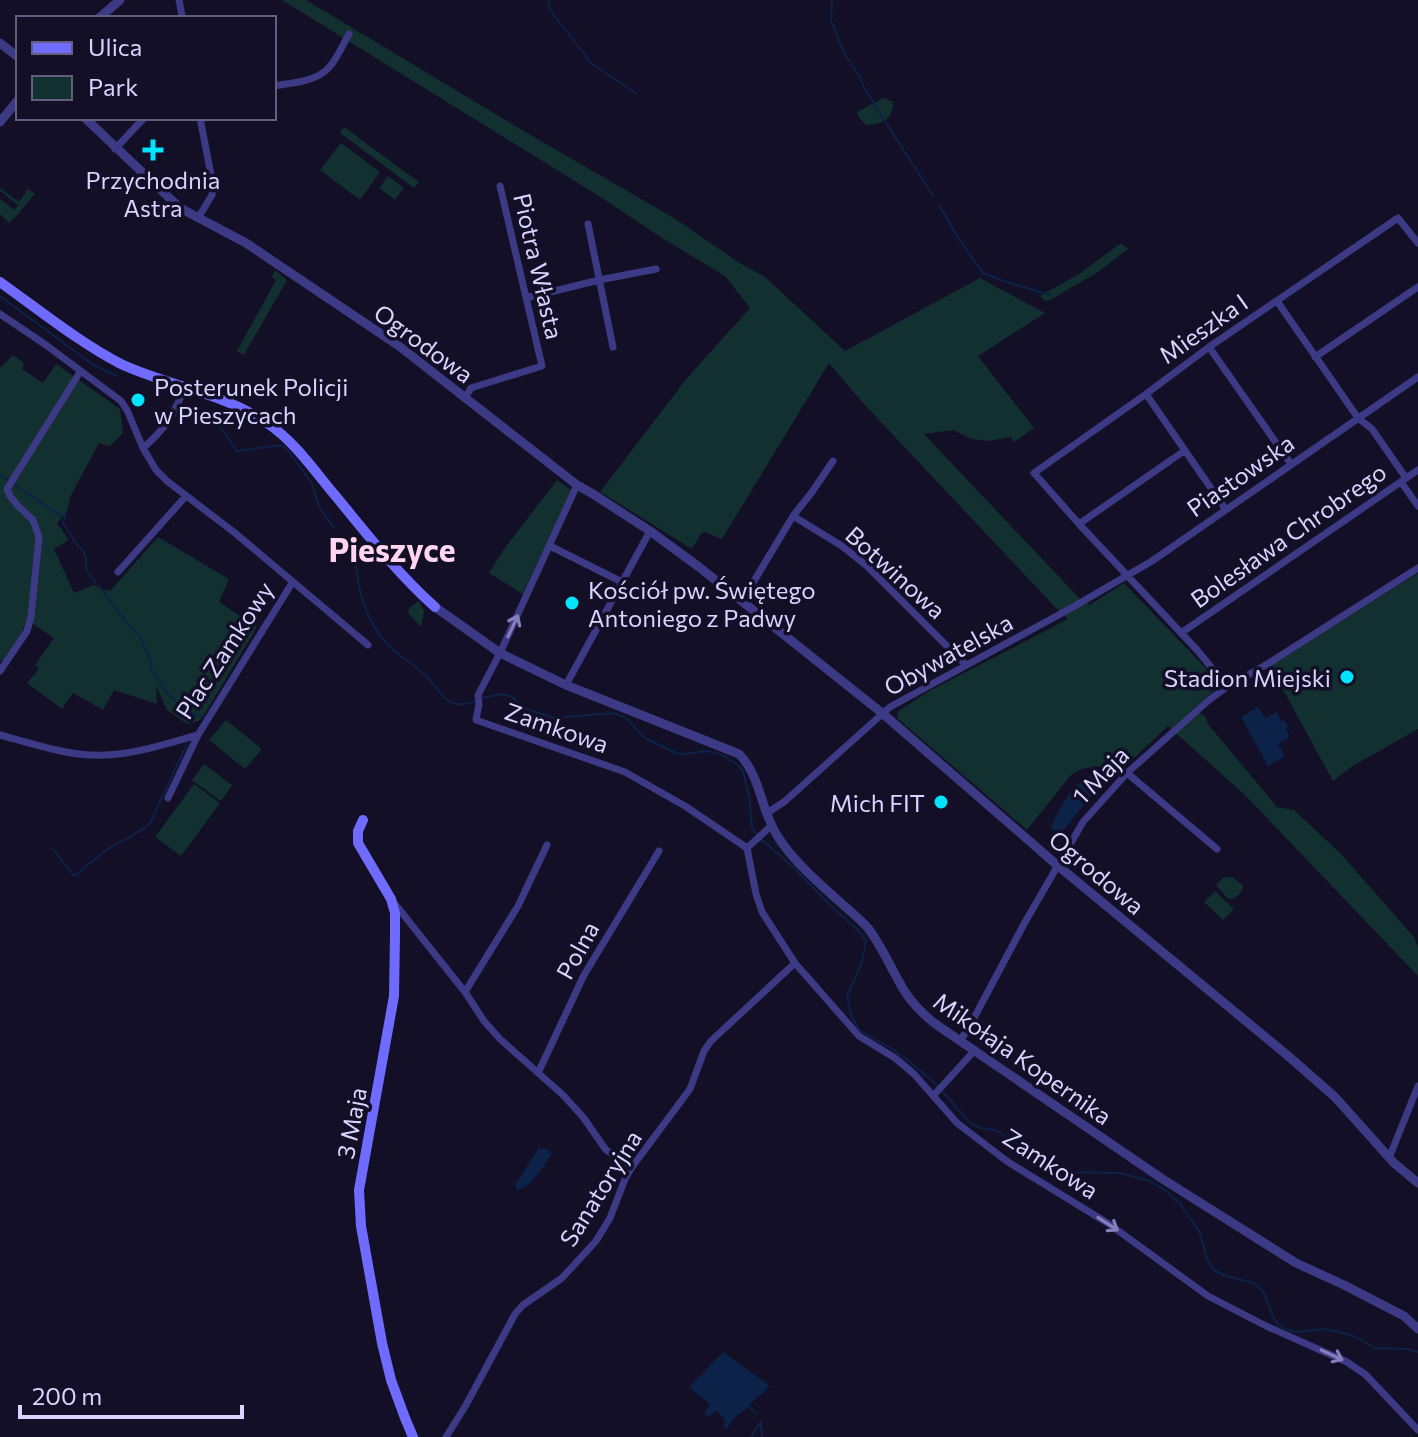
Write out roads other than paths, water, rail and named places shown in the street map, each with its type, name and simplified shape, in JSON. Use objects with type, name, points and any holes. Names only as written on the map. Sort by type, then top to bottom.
[{"type":"main road","points":[[0,282],[120,363],[183,392],[249,412],[282,434],[298,449],[378,549],[435,607]]},
{"type":"main road","name":"3 Maja","points":[[363,820],[358,831],[358,843],[391,899],[395,913],[394,996],[359,1190],[361,1226],[391,1380],[413,1437]]},
{"type":"street","points":[[101,16],[120,0]]},
{"type":"street","points":[[179,0],[182,16]]},
{"type":"street","points":[[276,86],[323,74],[349,34]]},
{"type":"street","points":[[0,43],[16,55]]},
{"type":"street","points":[[1,121],[16,102]]},
{"type":"street","name":"Ogrodowa","points":[[87,120],[180,208],[246,243],[399,346],[577,485],[650,531],[742,601],[882,713],[1057,865],[1257,1029],[1335,1097],[1389,1158],[1418,1183]]},
{"type":"street","points":[[115,149],[142,120]]},
{"type":"street","points":[[198,218],[212,195],[213,185],[200,120]]},
{"type":"street","name":"Piotra Własta","points":[[465,398],[471,388],[542,366],[500,186]]},
{"type":"street","name":"Mieszka I","points":[[1079,524],[1034,473],[1209,347],[1398,218],[1418,243]]},
{"type":"street","points":[[588,224],[613,347]]},
{"type":"street","points":[[526,298],[656,269]]},
{"type":"street","points":[[1315,357],[1418,287]]},
{"type":"street","points":[[1277,301],[1358,418],[1372,429],[1418,506]]},
{"type":"street","points":[[0,314],[121,401],[156,470],[368,645]]},
{"type":"street","points":[[1209,347],[1291,464]]},
{"type":"street","points":[[0,671],[27,631],[39,537],[33,520],[18,506],[7,489],[80,372]]},
{"type":"street","name":"Piastowska","points":[[1082,602],[1128,576],[1418,377]]},
{"type":"street","points":[[143,448],[156,438],[177,409],[183,392]]},
{"type":"street","points":[[1146,394],[1226,510]]},
{"type":"street","points":[[1184,451],[1079,524],[1198,651],[1227,687]]},
{"type":"street","points":[[742,601],[793,516],[833,461]]},
{"type":"street","name":"Bolesława Chrobrego","points":[[1181,633],[1418,470]]},
{"type":"street","points":[[500,653],[577,485]]},
{"type":"street","points":[[118,572],[186,496]]},
{"type":"street","name":"Botwinowa","points":[[793,516],[842,546],[867,566],[966,665]]},
{"type":"street","points":[[566,685],[650,531]]},
{"type":"street","points":[[550,546],[622,582]]},
{"type":"street","name":"1 Maja","points":[[960,1040],[1083,822],[1127,773],[1227,687],[1418,568]]},
{"type":"street","name":"Plac Zamkowy","points":[[0,735],[67,752],[106,755],[198,735],[292,583]]},
{"type":"street","name":"Obywatelska","points":[[767,813],[784,802],[890,707],[1082,602]]},
{"type":"street","name":"Mikołaja Kopernika","points":[[435,607],[500,653],[566,685],[739,754],[751,770],[778,838],[819,884],[866,926],[915,1005],[934,1023],[1161,1178],[1296,1263],[1404,1316],[1418,1329]]},
{"type":"street","name":"Zamkowa","points":[[500,653],[478,700],[476,720],[625,772],[685,806],[747,848],[762,912],[795,963],[859,1036],[895,1058],[938,1091],[957,1123],[1008,1162],[1109,1224],[1208,1296],[1347,1362],[1366,1375],[1418,1430]]},
{"type":"street","points":[[168,798],[198,735]]},
{"type":"street","points":[[1127,773],[1217,849]]},
{"type":"street","points":[[747,848],[771,826]]},
{"type":"street","points":[[465,992],[518,906],[547,845]]},
{"type":"street","name":"Polna","points":[[538,1073],[584,975],[659,851]]},
{"type":"street","points":[[391,899],[500,1039],[573,1106],[606,1150],[632,1167]]},
{"type":"street","name":"Sanatoryjna","points":[[446,1437],[515,1314],[562,1278],[596,1241],[610,1218],[625,1179],[690,1089],[704,1051],[711,1041],[795,963]]},
{"type":"street","points":[[938,1091],[975,1050]]},
{"type":"street","points":[[1389,1158],[1418,1086]]},
{"type":"water","points":[[1258,707],[1265,718],[1277,712],[1288,727],[1290,737],[1278,744],[1285,756],[1268,766],[1241,717]]},
{"type":"water","points":[[1089,776],[1096,779],[1099,786],[1062,832],[1056,833],[1051,827],[1062,805],[1076,786]]},
{"type":"water","points":[[539,1148],[547,1149],[552,1154],[533,1180],[518,1190],[514,1186]]},
{"type":"water","points":[[723,1352],[770,1386],[727,1429],[723,1426],[725,1420],[717,1411],[706,1415],[705,1411],[710,1405],[689,1387]]},
{"type":"waterway","points":[[550,0],[550,10],[591,63],[637,94]]},
{"type":"waterway","points":[[832,0],[831,20],[844,53],[934,197]]},
{"type":"waterway","points":[[939,205],[983,273],[1050,295]]},
{"type":"waterway","points":[[0,296],[92,364],[117,376]]},
{"type":"waterway","points":[[182,406],[211,417],[237,451],[281,445],[287,449],[312,484],[319,507],[334,528]]},
{"type":"waterway","points":[[0,475],[9,481]]},
{"type":"waterway","points":[[14,485],[65,516],[63,524],[83,550],[86,570],[139,635],[151,661],[151,670],[168,694],[187,712],[204,717]]},
{"type":"waterway","points":[[355,558],[365,607],[383,640],[426,676],[452,703],[476,701]]},
{"type":"waterway","points":[[482,698],[502,694],[512,697],[526,709],[555,718],[612,713],[625,717],[645,738],[676,753],[718,753],[743,771],[752,828],[757,834]]},
{"type":"waterway","points":[[53,849],[74,876],[105,851],[145,827],[150,823],[187,744]]},
{"type":"waterway","points":[[761,839],[866,941],[862,962],[847,996],[851,1015],[859,1030],[894,1050],[935,1083],[969,1122],[980,1128],[995,1130],[1055,1172],[1119,1173],[1150,1181],[1166,1191],[1180,1204],[1199,1231],[1214,1270],[1254,1283],[1263,1291],[1274,1319],[1286,1329],[1296,1332],[1334,1331],[1354,1336],[1375,1348],[1418,1352]]},
{"type":"waterway","points":[[748,1406],[756,1413]]},
{"type":"waterway","points":[[751,1437],[761,1421]]},
{"type":"waterway","points":[[761,1422],[762,1437]]},
{"type":"place","name":"Przychodnia Astra","points":[[153,150]]},
{"type":"place","name":"Posterunek Policji w Pieszycach","points":[[138,400]]},
{"type":"place","name":"Kościół pw. Świętego Antoniego z Padwy","points":[[572,603]]},
{"type":"place","name":"Stadion Miejski","points":[[1347,677]]},
{"type":"place","name":"Mich FIT","points":[[941,802]]},
{"type":"district","name":"Pieszyce","points":[[392,549]]}]
